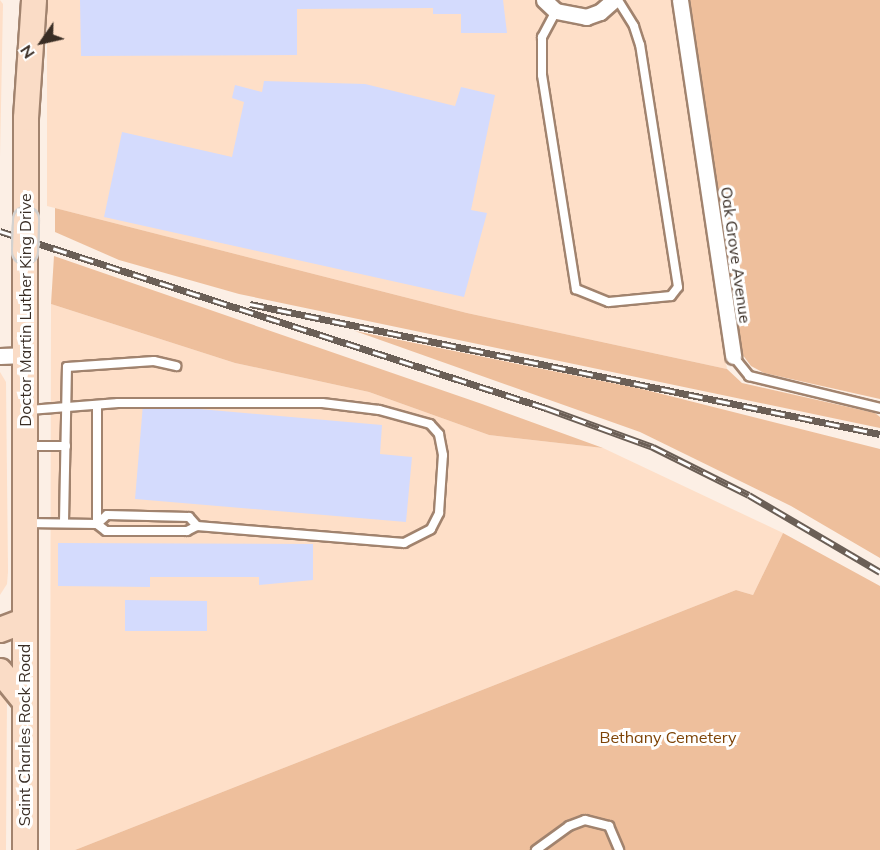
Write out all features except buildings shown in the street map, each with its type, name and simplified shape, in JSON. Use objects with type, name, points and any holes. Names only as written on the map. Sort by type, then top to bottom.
[{"type":"main road","name":"Doctor Martin Luther King Drive","points":[[24,621],[26,118],[34,0]]},
{"type":"main road","points":[[0,630],[24,621]]},
{"type":"main road","name":"Saint Charles Rock Road","points":[[24,621],[25,850]]},
{"type":"main road","points":[[0,671],[24,701]]},
{"type":"street","points":[[544,0],[556,11],[586,17],[600,12],[616,0]]},
{"type":"street","name":"Oak Grove Avenue","points":[[680,0],[733,356]]},
{"type":"street","points":[[0,356],[25,355]]},
{"type":"lane","points":[[556,11],[542,37],[542,75],[576,289],[609,302],[671,296],[678,287],[640,45],[634,26],[616,0]]},
{"type":"lane","name":"Oak Grove Avenue","points":[[733,356],[749,376],[880,408]]},
{"type":"lane","points":[[64,522],[67,367],[154,361],[176,366]]},
{"type":"lane","points":[[25,410],[226,400],[322,403],[409,417],[430,424],[439,434],[443,455],[439,513],[431,529],[404,543],[197,526],[187,531],[105,531],[97,524],[25,523]]},
{"type":"lane","points":[[97,405],[97,524]]},
{"type":"lane","points":[[25,446],[66,446]]},
{"type":"lane","points":[[97,524],[107,515],[189,517],[197,526]]},
{"type":"lane","points":[[536,850],[569,826],[585,820],[609,826],[619,850]]},
{"type":"shaded area","points":[[0,0],[3,4],[0,157]]},
{"type":"shaded area","points":[[47,0],[671,0],[727,369],[467,313],[47,206]]},
{"type":"shaded area","points":[[51,304],[235,363],[369,392],[489,435],[603,448],[783,533],[753,595],[736,590],[75,850],[50,850]]},
{"type":"shaded area","points":[[0,372],[6,382],[8,572],[7,584],[0,595]]},
{"type":"shaded area","points":[[0,680],[7,696],[6,850],[0,850]]},
{"type":"green space","points":[[690,0],[880,0],[880,399],[764,373],[751,366],[742,354]]},
{"type":"green space","points":[[55,208],[467,313],[727,369],[742,383],[875,413],[880,417],[880,428],[239,294],[119,260],[55,232]]},
{"type":"green space","points":[[54,256],[603,448],[489,435],[369,392],[235,363],[51,304]]},
{"type":"green space","points":[[355,331],[642,389],[880,449],[880,558],[791,506],[640,432]]},
{"type":"green space","name":"Bethany Cemetery","points":[[783,533],[880,586],[880,850],[75,850],[736,590],[753,595]]},
{"type":"railway","points":[[0,231],[546,408],[653,447],[749,495],[880,572]]},
{"type":"railway","points":[[250,304],[880,434]]}]
